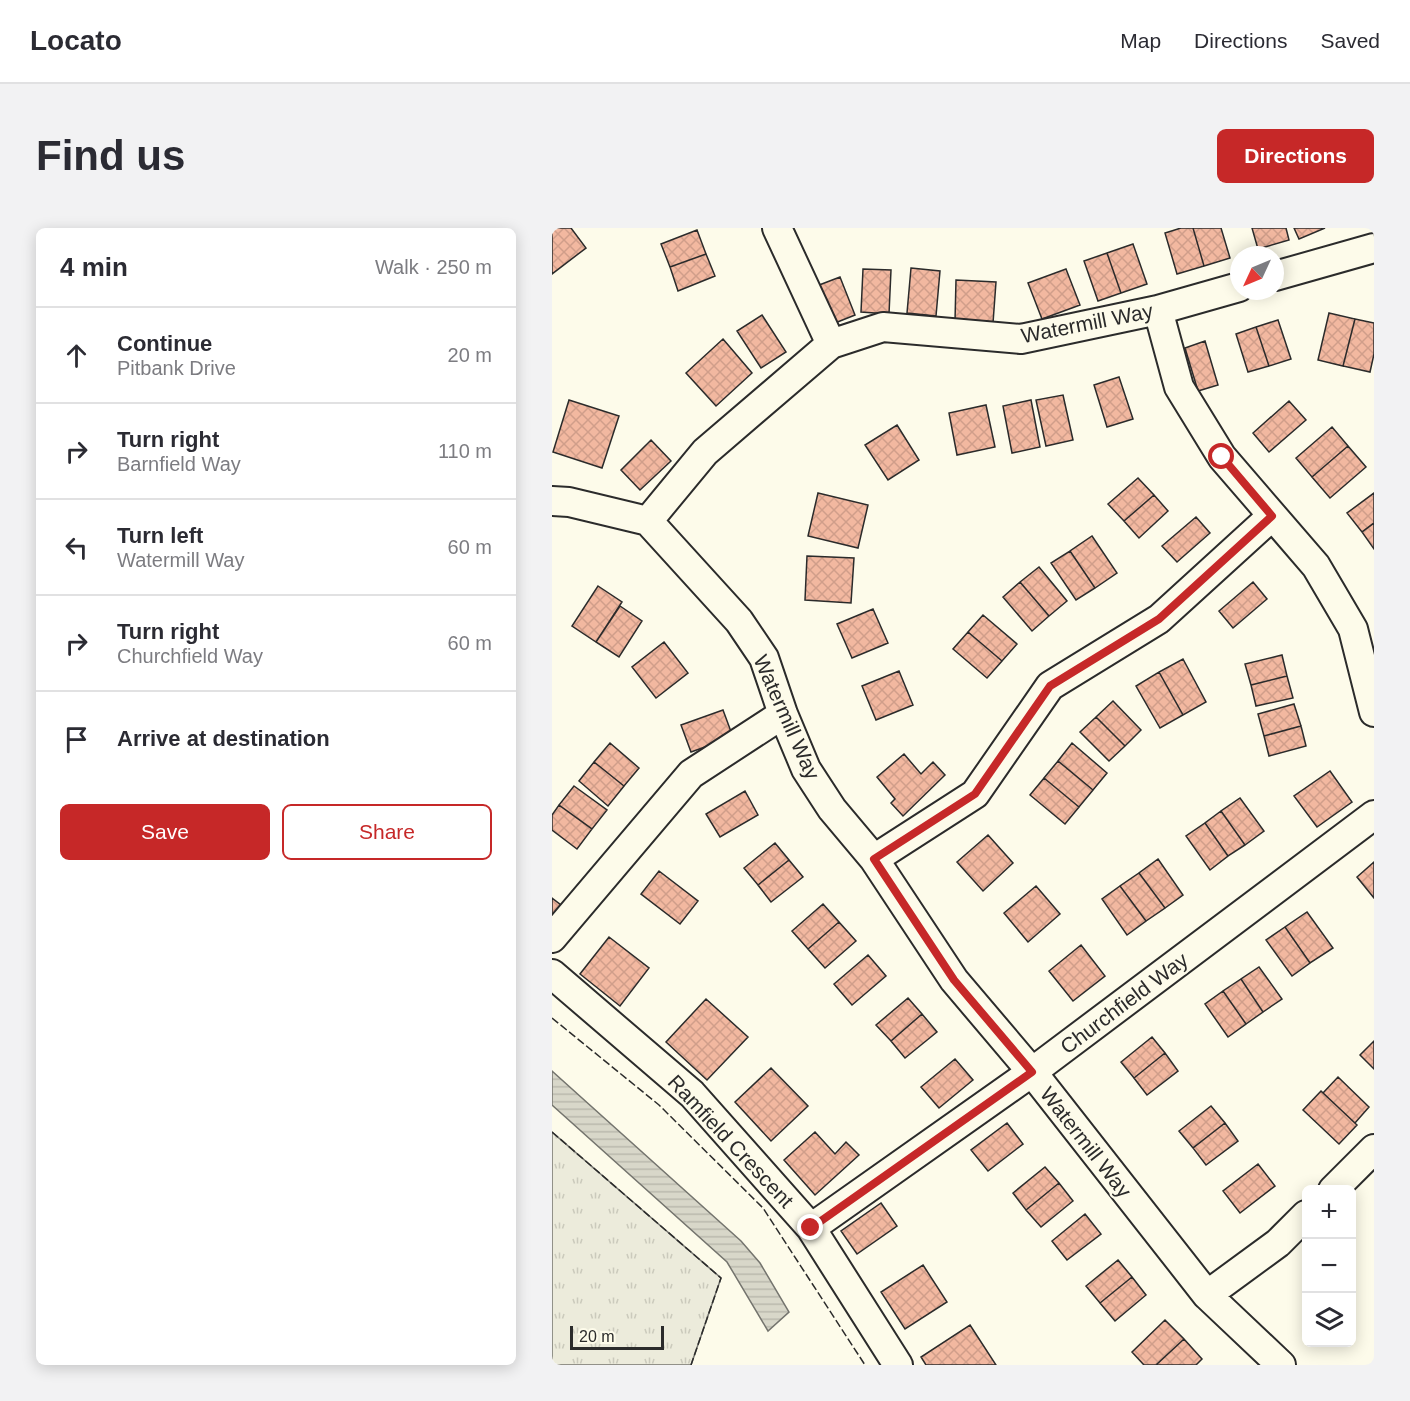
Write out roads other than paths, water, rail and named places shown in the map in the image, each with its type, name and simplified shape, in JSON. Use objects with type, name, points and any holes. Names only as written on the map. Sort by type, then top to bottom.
[{"type":"street","points":[[777,228],[831,344]]},
{"type":"street","points":[[1284,273],[1374,248]]},
{"type":"street","name":"Watermill Way","points":[[1230,290],[1158,310],[1021,339],[883,327],[831,344],[705,452],[648,521],[739,621],[764,658],[783,714],[806,769],[832,809],[874,859],[954,980],[1032,1072],[1207,1295],[1281,1365]]},
{"type":"street","points":[[1158,310],[1179,387],[1222,457],[1316,566],[1353,629],[1374,712]]},
{"type":"street","points":[[552,501],[569,502],[648,521]]},
{"type":"street","points":[[874,859],[975,794],[1050,686],[1159,619],[1272,516]]},
{"type":"street","points":[[552,938],[691,774],[783,714]]},
{"type":"street","name":"Churchfield Way","points":[[811,1228],[1032,1072],[1374,815]]},
{"type":"street","name":"Ramfield Crescent","points":[[552,974],[692,1094],[811,1228],[898,1365]]},
{"type":"street","points":[[1338,1185],[1374,1149]]},
{"type":"street","points":[[1207,1295],[1278,1243],[1302,1219]]}]
